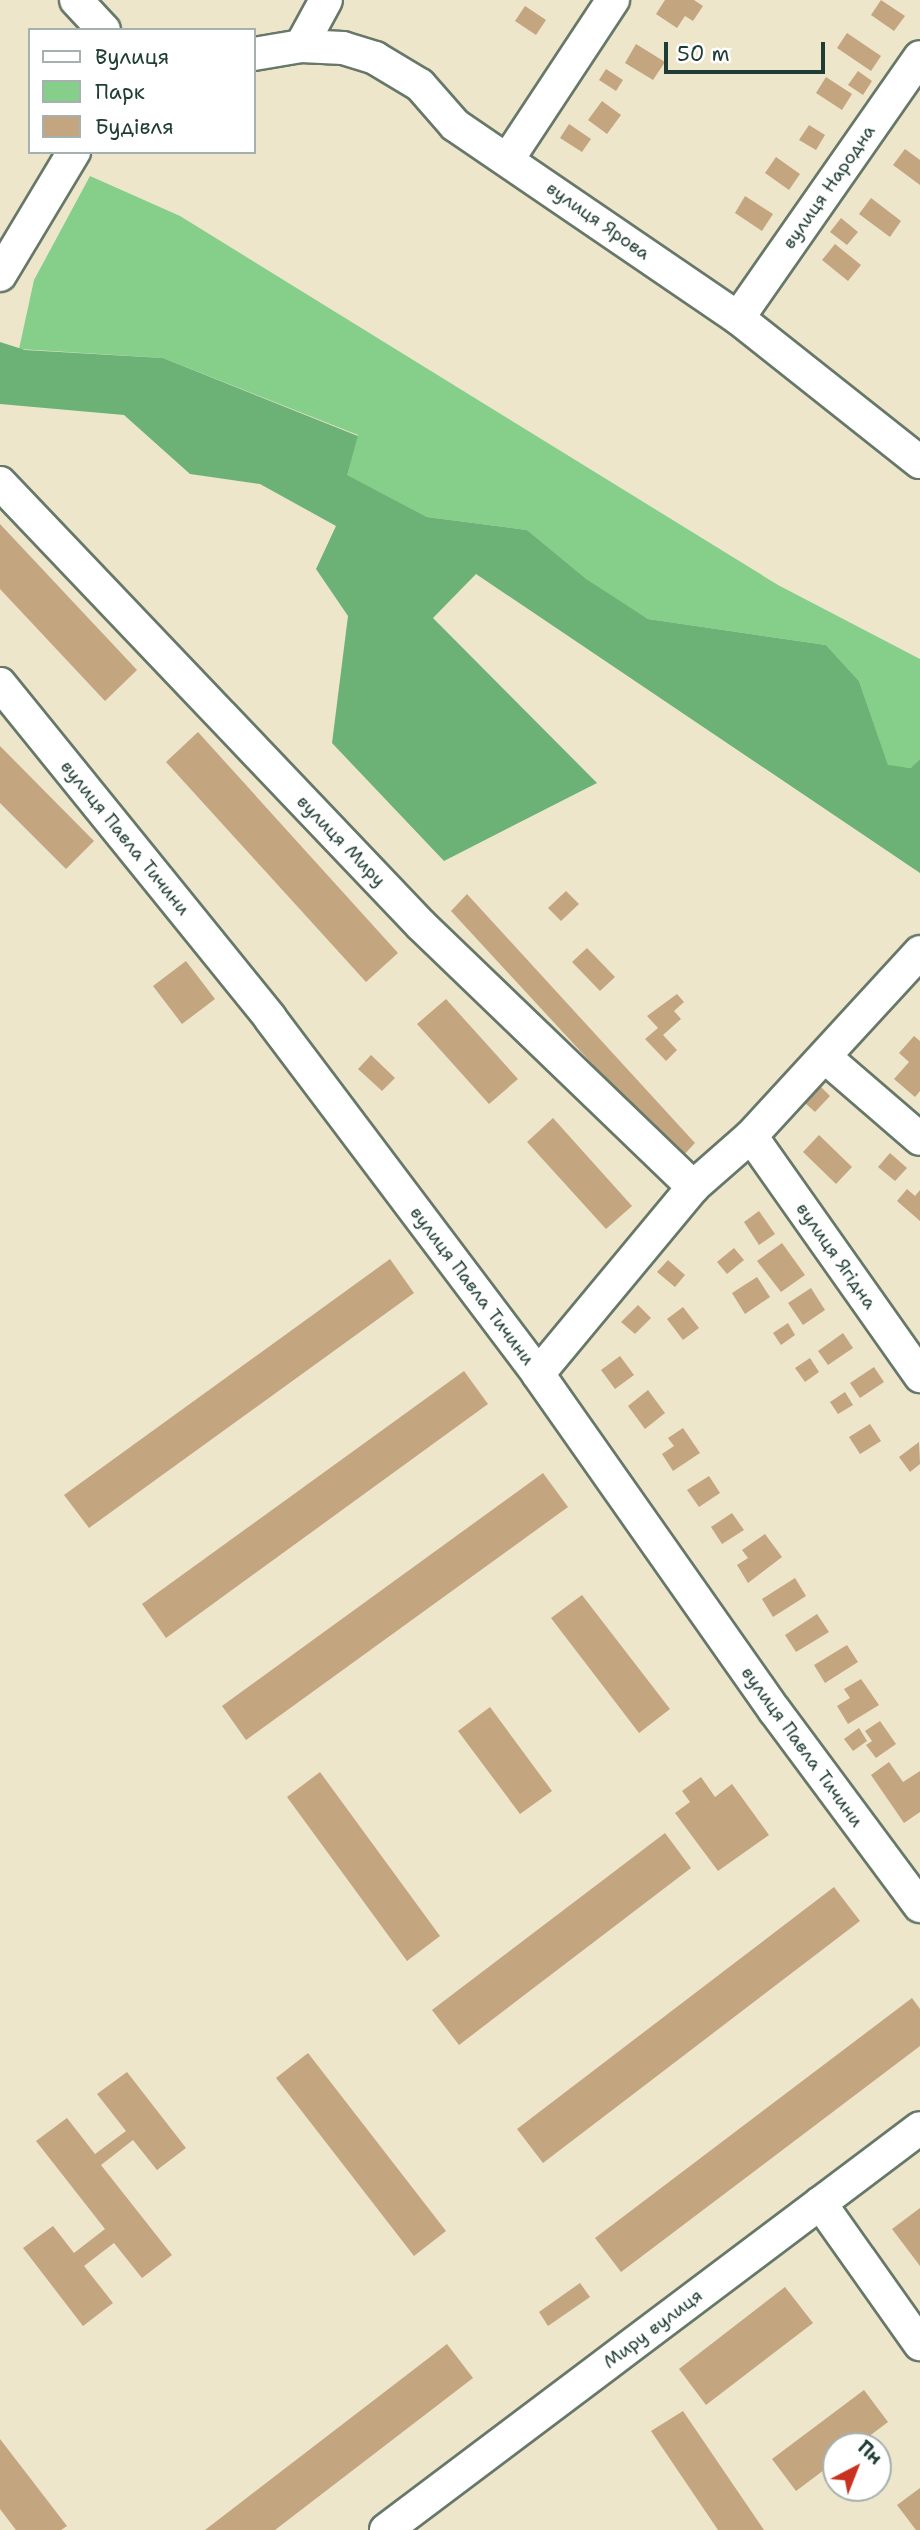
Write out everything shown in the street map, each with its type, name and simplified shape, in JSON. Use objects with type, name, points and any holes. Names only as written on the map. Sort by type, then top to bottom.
[{"type":"street","points":[[76,0],[102,28]]},
{"type":"street","points":[[301,46],[326,0]]},
{"type":"street","points":[[508,159],[613,0]]},
{"type":"street","name":"вулиця Ярова","points":[[256,54],[301,46],[343,48],[375,58],[420,85],[455,125],[738,318],[920,462]]},
{"type":"street","name":"вулиця Народна","points":[[738,318],[920,57]]},
{"type":"street","points":[[0,275],[73,154]]},
{"type":"street","name":"вулиця Миру","points":[[0,483],[421,925],[693,1187]]},
{"type":"street","name":"вулиця Павла Тичини","points":[[0,684],[270,1018],[538,1374],[759,1689],[916,1890]]},
{"type":"street","points":[[538,1374],[693,1187],[751,1136],[920,952]]},
{"type":"street","points":[[825,1057],[920,1139]]},
{"type":"street","name":"вулиця Ягідна","points":[[751,1136],[920,1376]]},
{"type":"street","name":"Миру вулиця","points":[[386,2530],[920,2128]]},
{"type":"street","points":[[820,2203],[920,2344]]},
{"type":"green space","points":[[90,176],[180,216],[778,585],[920,659],[920,759],[912,768],[888,766],[859,681],[826,645],[648,619],[590,583],[527,530],[427,517],[346,475],[358,435],[163,358],[19,349],[34,280]]},
{"type":"green space","points":[[0,342],[25,350],[163,358],[358,436],[347,475],[427,517],[527,530],[586,579],[648,619],[826,645],[859,681],[888,765],[911,768],[920,759],[920,873],[476,574],[433,618],[597,783],[444,861],[332,743],[348,616],[316,569],[336,526],[260,484],[190,474],[124,415],[0,404]]},
{"type":"building","points":[[665,0],[694,0],[703,6],[693,21],[685,16],[677,28],[656,14]]},
{"type":"building","points":[[881,0],[905,16],[894,31],[871,15]]},
{"type":"building","points":[[525,6],[546,20],[536,35],[515,21]]},
{"type":"building","points":[[847,33],[881,56],[871,71],[837,48]]},
{"type":"building","points":[[636,44],[665,62],[653,80],[625,63]]},
{"type":"building","points":[[606,69],[623,80],[616,91],[599,80]]},
{"type":"building","points":[[858,71],[872,81],[863,95],[848,85]]},
{"type":"building","points":[[826,77],[852,94],[842,110],[816,93]]},
{"type":"building","points":[[602,101],[621,115],[607,134],[588,120]]},
{"type":"building","points":[[569,124],[591,139],[582,152],[560,138]]},
{"type":"building","points":[[809,125],[825,135],[816,150],[799,140]]},
{"type":"building","points":[[905,149],[920,160],[920,185],[893,165]]},
{"type":"building","points":[[776,157],[800,174],[789,190],[765,173]]},
{"type":"building","points":[[745,196],[773,214],[762,231],[735,213]]},
{"type":"building","points":[[871,198],[901,221],[890,237],[859,214]]},
{"type":"building","points":[[841,218],[858,232],[847,245],[830,232]]},
{"type":"building","points":[[835,244],[861,265],[848,281],[822,260]]},
{"type":"building","points":[[0,524],[137,670],[105,701],[0,589]]},
{"type":"building","points":[[198,732],[398,953],[366,982],[166,762]]},
{"type":"building","points":[[0,746],[94,841],[66,869],[0,803]]},
{"type":"building","points":[[566,891],[579,904],[561,921],[548,908]]},
{"type":"building","points":[[467,894],[695,1143],[680,1159],[451,911]]},
{"type":"building","points":[[587,948],[615,977],[600,991],[572,962]]},
{"type":"building","points":[[186,961],[215,999],[182,1024],[153,986]]},
{"type":"building","points":[[677,994],[684,1002],[674,1011],[681,1019],[663,1035],[677,1050],[666,1061],[645,1039],[658,1028],[647,1016]]},
{"type":"building","points":[[446,999],[518,1079],[489,1104],[417,1024]]},
{"type":"building","points":[[914,1036],[920,1041],[920,1091],[915,1097],[894,1079],[909,1062],[899,1053]]},
{"type":"building","points":[[371,1055],[395,1078],[382,1091],[358,1069]]},
{"type":"building","points":[[821,1087],[830,1096],[815,1112],[805,1103]]},
{"type":"building","points":[[553,1118],[632,1206],[606,1229],[527,1142]]},
{"type":"building","points":[[819,1135],[852,1167],[836,1184],[803,1152]]},
{"type":"building","points":[[890,1153],[907,1168],[895,1181],[878,1167]]},
{"type":"building","points":[[907,1189],[915,1196],[920,1190],[920,1221],[897,1201]]},
{"type":"building","points":[[759,1211],[775,1234],[759,1245],[744,1222]]},
{"type":"building","points":[[782,1243],[805,1275],[781,1292],[757,1261]]},
{"type":"building","points":[[734,1248],[744,1260],[727,1274],[717,1262]]},
{"type":"building","points":[[390,1259],[414,1293],[89,1528],[64,1495]]},
{"type":"building","points":[[668,1260],[685,1275],[675,1287],[657,1272]]},
{"type":"building","points":[[757,1277],[770,1297],[745,1314],[732,1293]]},
{"type":"building","points":[[811,1288],[825,1310],[803,1325],[788,1303]]},
{"type":"building","points":[[638,1305],[651,1318],[635,1334],[621,1322]]},
{"type":"building","points":[[683,1307],[699,1328],[683,1340],[667,1319]]},
{"type":"building","points":[[788,1323],[795,1335],[781,1345],[773,1333]]},
{"type":"building","points":[[843,1333],[853,1348],[828,1365],[818,1351]]},
{"type":"building","points":[[620,1356],[634,1375],[615,1389],[601,1370]]},
{"type":"building","points":[[810,1358],[819,1372],[805,1382],[795,1368]]},
{"type":"building","points":[[874,1367],[884,1382],[860,1398],[850,1383]]},
{"type":"building","points":[[464,1371],[488,1404],[166,1638],[142,1604]]},
{"type":"building","points":[[648,1390],[665,1413],[645,1429],[628,1406]]},
{"type":"building","points":[[845,1392],[853,1405],[838,1414],[830,1402]]},
{"type":"building","points":[[870,1424],[881,1441],[860,1454],[849,1437]]},
{"type":"building","points":[[683,1428],[700,1453],[673,1471],[662,1454],[674,1446],[668,1438]]},
{"type":"building","points":[[919,1442],[920,1464],[910,1472],[899,1457]]},
{"type":"building","points":[[543,1473],[568,1507],[246,1740],[222,1706]]},
{"type":"building","points":[[709,1476],[720,1493],[699,1507],[687,1490]]},
{"type":"building","points":[[732,1513],[744,1530],[722,1544],[711,1527]]},
{"type":"building","points":[[765,1534],[782,1557],[748,1583],[737,1565],[748,1558],[742,1550]]},
{"type":"building","points":[[795,1578],[806,1596],[773,1617],[762,1599]]},
{"type":"building","points":[[582,1595],[670,1709],[639,1733],[551,1618]]},
{"type":"building","points":[[817,1614],[829,1632],[796,1652],[785,1635]]},
{"type":"building","points":[[847,1645],[858,1662],[825,1683],[814,1665]]},
{"type":"building","points":[[861,1679],[879,1705],[848,1724],[837,1706],[850,1698],[844,1689]]},
{"type":"building","points":[[490,1707],[552,1791],[520,1814],[458,1731]]},
{"type":"building","points":[[880,1721],[896,1744],[876,1758],[866,1745],[872,1741],[865,1731]]},
{"type":"building","points":[[859,1728],[867,1741],[853,1751],[844,1739]]},
{"type":"building","points":[[889,1762],[903,1782],[920,1771],[920,1812],[904,1823],[871,1775]]},
{"type":"building","points":[[320,1772],[440,1936],[407,1961],[287,1797]]},
{"type":"building","points":[[701,1777],[715,1797],[732,1784],[769,1835],[718,1871],[675,1813],[690,1802],[682,1791]]},
{"type":"building","points":[[665,1833],[691,1868],[459,2045],[432,2010]]},
{"type":"building","points":[[834,1887],[860,1921],[543,2163],[517,2129]]},
{"type":"building","points":[[912,1998],[920,2009],[920,2046],[621,2272],[595,2238]]},
{"type":"building","points":[[308,2053],[446,2231],[414,2256],[276,2078]]},
{"type":"building","points":[[127,2072],[186,2148],[157,2170],[133,2140],[101,2165],[172,2255],[142,2278],[114,2243],[84,2266],[113,2303],[83,2326],[23,2248],[53,2226],[74,2253],[105,2229],[36,2141],[67,2118],[95,2154],[126,2131],[97,2094]]},
{"type":"building","points":[[920,2208],[920,2266],[892,2229]]},
{"type":"building","points":[[580,2283],[590,2297],[548,2326],[539,2312]]},
{"type":"building","points":[[785,2287],[813,2323],[706,2405],[679,2369]]},
{"type":"building","points":[[447,2344],[473,2378],[275,2530],[205,2530]]},
{"type":"building","points":[[864,2390],[888,2422],[875,2432],[822,2432],[822,2472],[796,2491],[772,2459]]},
{"type":"building","points":[[683,2411],[764,2530],[718,2530],[651,2431]]},
{"type":"building","points":[[0,2439],[67,2526],[61,2530],[16,2530],[0,2509]]},
{"type":"building","points":[[920,2488],[920,2530],[916,2530],[897,2505]]}]
